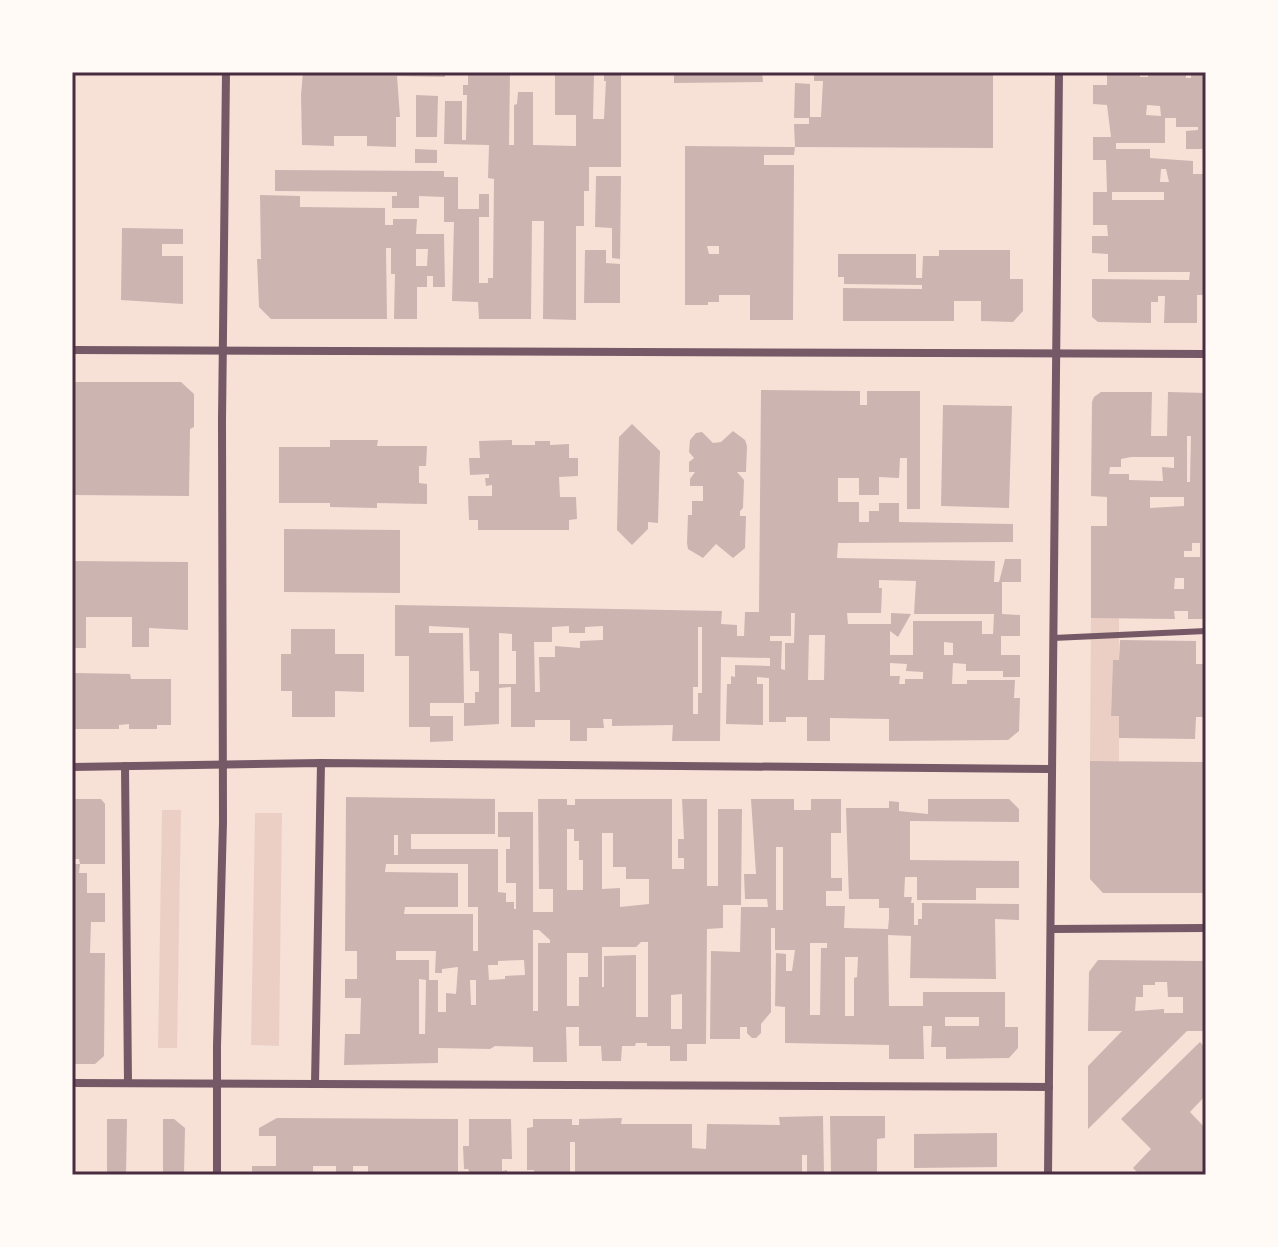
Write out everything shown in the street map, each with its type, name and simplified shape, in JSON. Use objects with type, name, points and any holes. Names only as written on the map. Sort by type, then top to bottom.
[{"type":"street","points":[[217,1175],[223,764],[226,72]]},
{"type":"street","points":[[1048,1175],[1059,72]]},
{"type":"street","points":[[72,350],[1206,354]]},
{"type":"street","points":[[315,1084],[321,763]]},
{"type":"street","points":[[72,767],[321,763],[1051,769]]},
{"type":"street","points":[[125,766],[128,1083]]},
{"type":"street","points":[[1051,929],[1206,928]]},
{"type":"street","points":[[72,1083],[1049,1087]]},
{"type":"lane","points":[[1053,638],[1206,631]]},
{"type":"shaded area","points":[[1091,618],[1119,618],[1119,660],[1113,661],[1111,716],[1119,716],[1119,761],[1090,761]]},
{"type":"shaded area","points":[[162,810],[181,810],[177,1048],[158,1048]]},
{"type":"shaded area","points":[[255,813],[282,813],[279,1046],[251,1045]]},
{"type":"building","points":[[303,72],[367,75],[367,72],[445,72],[445,77],[397,76],[400,117],[396,117],[396,147],[367,146],[367,136],[334,136],[334,146],[302,145]]},
{"type":"building","points":[[468,72],[510,72],[509,145],[514,145],[514,105],[517,104],[518,92],[533,92],[533,145],[576,146],[576,115],[555,115],[555,72],[594,72],[593,119],[604,119],[604,72],[621,72],[621,167],[589,167],[589,191],[584,191],[584,226],[576,226],[576,320],[543,319],[544,221],[532,221],[531,319],[479,319],[478,302],[452,301],[454,222],[444,222],[444,197],[419,196],[419,208],[392,208],[392,196],[397,196],[397,192],[275,191],[275,170],[444,171],[444,177],[458,177],[458,209],[479,209],[479,194],[489,194],[489,217],[479,217],[479,283],[488,283],[488,278],[493,278],[494,179],[488,178],[489,145],[444,144],[445,101],[462,101],[462,140],[466,140],[467,95],[463,95],[463,85],[468,85]]},
{"type":"building","points":[[674,72],[762,72],[763,82],[674,83]]},
{"type":"building","points":[[814,72],[993,72],[993,148],[795,147],[794,124],[809,124],[809,118],[794,118],[795,83],[810,84],[810,117],[821,117],[823,81],[814,81]]},
{"type":"building","points":[[1107,72],[1140,72],[1140,77],[1148,77],[1148,72],[1186,72],[1186,78],[1191,78],[1191,72],[1206,72],[1206,149],[1186,149],[1186,131],[1198,130],[1198,127],[1176,127],[1176,118],[1165,118],[1165,143],[1116,143],[1116,149],[1150,149],[1150,158],[1193,161],[1193,174],[1206,174],[1206,295],[1197,295],[1197,323],[1164,323],[1165,296],[1158,296],[1158,302],[1151,302],[1151,323],[1098,322],[1092,317],[1092,279],[1189,280],[1190,272],[1108,272],[1108,254],[1092,253],[1092,236],[1108,236],[1107,225],[1093,225],[1093,192],[1107,192],[1106,160],[1093,160],[1093,137],[1111,137],[1107,105],[1093,104],[1093,85],[1107,85]],"holes":[[[1147,105],[1160,106],[1161,116],[1146,115]],[[1161,169],[1166,169],[1169,182],[1160,182]],[[1112,192],[1164,192],[1164,200],[1112,200]]]},
{"type":"building","points":[[416,95],[438,96],[437,137],[416,137]]},
{"type":"building","points":[[685,146],[795,147],[794,155],[764,155],[764,165],[794,165],[793,320],[750,320],[750,295],[719,295],[719,302],[685,305]],"holes":[[[707,246],[719,246],[719,254],[709,254]]]},
{"type":"building","points":[[415,149],[437,150],[437,163],[415,163]]},
{"type":"building","points":[[596,176],[621,176],[620,259],[612,258],[612,228],[595,227]]},
{"type":"building","points":[[260,195],[300,196],[300,207],[385,208],[385,225],[393,225],[393,219],[417,219],[416,234],[444,234],[445,287],[433,287],[433,276],[427,276],[427,287],[417,287],[417,319],[394,319],[395,274],[391,274],[391,248],[386,248],[387,319],[271,319],[259,307],[257,259],[261,259]],"holes":[[[416,249],[428,249],[427,266],[416,266]]]},
{"type":"building","points":[[122,228],[183,229],[183,244],[162,244],[162,256],[183,256],[183,304],[121,300]]},
{"type":"building","points":[[585,250],[606,250],[606,263],[620,264],[620,303],[584,303]]},
{"type":"building","points":[[939,250],[1010,250],[1010,279],[1023,279],[1023,311],[1013,322],[981,321],[981,301],[954,301],[954,321],[843,321],[843,288],[922,289],[922,285],[844,284],[844,277],[838,277],[838,254],[916,254],[916,278],[922,278],[923,256],[939,256]]},
{"type":"building","points":[[72,382],[181,382],[194,394],[189,496],[72,495]]},
{"type":"building","points":[[761,390],[860,391],[860,405],[867,405],[867,391],[920,391],[920,509],[907,509],[907,458],[900,458],[899,478],[879,477],[879,495],[859,495],[859,478],[838,478],[838,502],[859,502],[859,522],[869,522],[869,511],[879,511],[879,503],[899,503],[899,522],[1013,524],[1013,542],[838,543],[837,558],[995,561],[994,582],[999,582],[1005,559],[1021,559],[1021,582],[1002,582],[1002,614],[1020,615],[1020,636],[1001,636],[1001,655],[1020,655],[1020,677],[1003,677],[1003,671],[966,671],[966,664],[953,663],[952,684],[967,684],[967,680],[1015,680],[1014,698],[1020,698],[1019,731],[1008,740],[889,741],[889,719],[830,718],[830,741],[807,741],[807,717],[786,717],[786,722],[769,722],[769,678],[757,677],[757,684],[763,684],[763,725],[726,724],[727,684],[731,684],[731,676],[735,677],[735,665],[770,666],[770,658],[721,657],[720,741],[672,741],[673,725],[612,726],[612,719],[603,719],[604,728],[587,728],[587,741],[570,741],[570,720],[535,720],[535,727],[511,727],[511,687],[499,688],[499,724],[464,726],[464,703],[430,703],[430,716],[453,716],[453,741],[430,742],[430,727],[409,727],[409,656],[395,656],[395,605],[722,611],[721,624],[737,625],[737,636],[744,636],[745,612],[759,612]],"holes":[[[879,580],[916,581],[914,614],[994,614],[993,634],[982,634],[982,621],[913,621],[913,655],[890,655],[890,631],[898,637],[911,614],[891,613],[891,624],[848,624],[847,613],[881,613],[882,588],[879,588]],[[791,613],[795,613],[794,643],[785,643],[785,670],[781,669],[782,641],[770,641],[770,636],[791,636]],[[429,626],[469,628],[470,671],[479,671],[479,692],[475,692],[475,703],[464,703],[463,633],[429,633]],[[569,626],[569,633],[585,633],[585,627],[603,626],[603,640],[580,641],[580,648],[555,646],[555,657],[539,657],[540,692],[535,692],[534,642],[552,642],[552,627]],[[698,627],[702,627],[702,693],[698,693],[698,714],[693,714],[693,687],[698,687]],[[499,633],[512,634],[512,651],[516,651],[516,684],[499,684]],[[809,635],[825,635],[824,680],[808,680]],[[944,642],[953,643],[953,655],[944,655]],[[890,663],[907,664],[906,671],[923,672],[923,679],[905,679],[905,684],[899,684],[900,676],[890,676]]]},
{"type":"building","points":[[1101,392],[1152,392],[1151,436],[1167,436],[1168,392],[1206,393],[1206,619],[1188,619],[1188,611],[1174,611],[1175,619],[1091,618],[1091,526],[1107,526],[1107,497],[1091,496],[1094,397]],"holes":[[[1187,436],[1191,436],[1190,482],[1187,482]],[[1174,457],[1174,468],[1162,467],[1163,481],[1129,480],[1129,474],[1109,474],[1110,467],[1121,467],[1121,459]],[[1150,497],[1184,497],[1184,506],[1150,508]],[[1192,543],[1200,543],[1200,557],[1184,557],[1184,551],[1192,551]],[[1175,578],[1184,578],[1184,589],[1174,589]]]},
{"type":"building","points":[[943,405],[1012,406],[1009,508],[941,506]]},
{"type":"building","points":[[632,424],[660,451],[658,523],[648,522],[648,529],[632,545],[617,530],[619,437]]},
{"type":"building","points":[[733,431],[745,440],[747,446],[746,472],[737,472],[744,480],[740,516],[746,516],[745,548],[733,558],[716,544],[703,558],[688,549],[687,543],[692,501],[703,501],[703,486],[690,486],[695,472],[689,472],[689,462],[694,458],[689,452],[690,440],[696,433],[702,432],[713,443],[721,442]]},
{"type":"building","points":[[330,440],[378,440],[377,446],[427,446],[426,466],[419,466],[419,483],[427,484],[427,504],[377,503],[377,508],[330,507],[330,503],[279,503],[279,447],[330,447]]},
{"type":"building","points":[[512,440],[512,445],[535,445],[535,441],[550,441],[550,445],[569,444],[569,458],[578,458],[578,476],[559,477],[560,497],[576,497],[577,519],[569,520],[569,530],[478,530],[478,520],[469,520],[468,496],[492,496],[492,485],[486,486],[485,478],[489,478],[489,474],[470,475],[469,458],[480,458],[479,441]]},
{"type":"building","points":[[284,529],[400,530],[400,593],[284,592]]},
{"type":"building","points":[[72,561],[188,562],[188,630],[149,628],[149,647],[132,647],[132,617],[86,617],[86,648],[72,648]]},
{"type":"building","points":[[291,629],[335,629],[335,654],[364,654],[364,692],[335,691],[335,717],[292,717],[292,691],[281,691],[281,654],[291,654]]},
{"type":"building","points":[[1120,640],[1196,641],[1196,664],[1203,664],[1203,717],[1196,717],[1195,739],[1119,738],[1119,716],[1111,716],[1113,660],[1119,660]]},
{"type":"building","points":[[74,673],[130,674],[131,679],[171,679],[171,725],[157,725],[157,729],[129,729],[129,724],[119,725],[119,729],[72,729]]},
{"type":"building","points":[[1090,761],[1206,762],[1206,893],[1103,893],[1090,879]]},
{"type":"building","points":[[346,797],[495,799],[495,834],[411,834],[411,849],[498,849],[498,892],[506,893],[506,902],[514,902],[514,909],[516,883],[506,883],[506,849],[510,849],[510,837],[498,837],[498,812],[533,812],[533,912],[553,912],[553,889],[539,889],[538,799],[567,799],[567,805],[575,805],[575,799],[672,799],[672,869],[684,869],[684,858],[678,858],[678,839],[684,839],[682,799],[707,799],[707,886],[718,886],[718,809],[742,809],[741,905],[723,905],[723,928],[707,929],[706,1044],[687,1044],[687,1061],[670,1061],[670,1046],[636,1043],[635,1046],[622,1046],[621,1061],[602,1061],[601,1046],[579,1046],[579,1027],[566,1027],[567,1062],[533,1062],[533,1047],[495,1046],[490,1049],[438,1048],[438,1063],[344,1065],[345,1034],[360,1034],[361,998],[345,998],[345,979],[357,979],[357,951],[345,951]],"holes":[[[567,829],[574,829],[574,841],[579,841],[579,860],[583,860],[583,890],[567,890]],[[602,833],[613,833],[613,867],[626,867],[626,879],[649,879],[649,904],[620,907],[620,888],[602,889]],[[394,835],[398,835],[398,855],[394,855]],[[386,864],[468,864],[468,907],[478,907],[478,951],[473,951],[473,914],[404,914],[405,907],[458,907],[458,873],[385,872]],[[533,930],[539,930],[550,940],[550,943],[538,943],[538,1011],[533,1011]],[[641,942],[648,942],[648,1017],[636,1017],[636,955],[604,956],[602,987],[602,947],[636,947]],[[396,951],[436,951],[435,973],[458,967],[456,994],[446,993],[446,1012],[438,1012],[438,980],[429,980],[429,960],[396,960]],[[567,953],[588,953],[588,977],[579,977],[579,1006],[567,1006]],[[524,960],[525,975],[489,980],[488,965],[498,965],[498,961]],[[419,979],[426,980],[425,1034],[419,1034]],[[470,980],[476,980],[476,1005],[471,1005]],[[682,994],[682,1029],[671,1029],[671,995]]]},
{"type":"building","points":[[72,799],[101,799],[105,804],[105,864],[80,864],[79,859],[72,859]]},
{"type":"building","points":[[751,799],[794,799],[794,810],[811,810],[811,799],[841,799],[841,833],[831,833],[831,878],[842,878],[842,891],[826,891],[826,906],[845,906],[844,928],[888,929],[889,908],[879,908],[879,899],[849,899],[846,808],[889,808],[889,801],[899,802],[899,811],[928,814],[928,799],[1009,799],[1019,809],[1019,822],[910,821],[910,860],[1019,861],[1019,888],[976,888],[976,900],[917,900],[917,877],[905,877],[904,897],[912,897],[914,925],[922,919],[922,903],[1019,904],[1019,920],[995,919],[996,979],[910,978],[911,936],[888,935],[889,1006],[923,1006],[923,992],[1005,992],[1005,1027],[1018,1027],[1018,1048],[1009,1058],[946,1059],[946,1047],[931,1047],[932,1026],[923,1026],[924,1059],[889,1059],[889,1045],[785,1043],[785,1007],[775,1006],[776,953],[786,954],[786,971],[792,971],[795,950],[775,950],[775,928],[771,928],[771,1012],[761,1024],[761,1033],[752,1038],[747,1033],[747,1027],[740,1027],[740,1039],[710,1039],[711,951],[740,952],[741,907],[768,907],[767,899],[745,899],[744,874],[756,874]],"holes":[[[776,847],[783,847],[783,910],[776,910]],[[810,943],[827,943],[827,948],[821,948],[820,1015],[810,1015]],[[845,957],[858,957],[857,977],[854,978],[854,1016],[845,1016]],[[945,1017],[979,1017],[979,1026],[945,1026]]]},
{"type":"building","points":[[72,864],[80,864],[79,873],[87,873],[87,893],[105,893],[105,922],[91,922],[90,953],[105,953],[104,1056],[95,1064],[72,1064]]},
{"type":"building","points":[[1098,960],[1206,961],[1206,1031],[1187,1031],[1088,1129],[1088,1066],[1122,1031],[1088,1031],[1089,972]],"holes":[[[1167,982],[1168,997],[1183,997],[1183,1013],[1164,1013],[1164,1009],[1135,1011],[1136,997],[1143,997],[1143,985]]]},
{"type":"building","points":[[1200,1042],[1206,1049],[1206,1095],[1190,1112],[1206,1129],[1206,1175],[1140,1175],[1133,1168],[1151,1149],[1121,1119]]},
{"type":"building","points":[[823,1116],[824,1175],[807,1175],[807,1155],[802,1155],[802,1175],[575,1175],[575,1142],[570,1142],[570,1175],[534,1175],[534,1170],[527,1170],[527,1128],[533,1127],[533,1119],[572,1119],[572,1125],[579,1125],[579,1119],[622,1118],[621,1124],[692,1124],[692,1148],[706,1149],[707,1124],[780,1125],[779,1117]]},
{"type":"building","points":[[830,1116],[885,1116],[885,1138],[877,1139],[877,1175],[831,1175]]},
{"type":"building","points":[[277,1118],[458,1119],[458,1175],[368,1175],[368,1166],[353,1166],[353,1175],[336,1175],[336,1166],[313,1166],[313,1175],[252,1175],[252,1166],[276,1166],[276,1136],[259,1136],[259,1128]]},
{"type":"building","points":[[107,1119],[127,1119],[126,1175],[107,1175]]},
{"type":"building","points":[[163,1119],[174,1119],[185,1128],[184,1175],[163,1175]]},
{"type":"building","points":[[469,1119],[511,1119],[512,1159],[502,1159],[502,1171],[507,1170],[507,1175],[471,1175],[468,1169],[464,1169],[463,1146],[469,1146]]},
{"type":"building","points":[[997,1133],[997,1167],[914,1168],[914,1134]]}]
